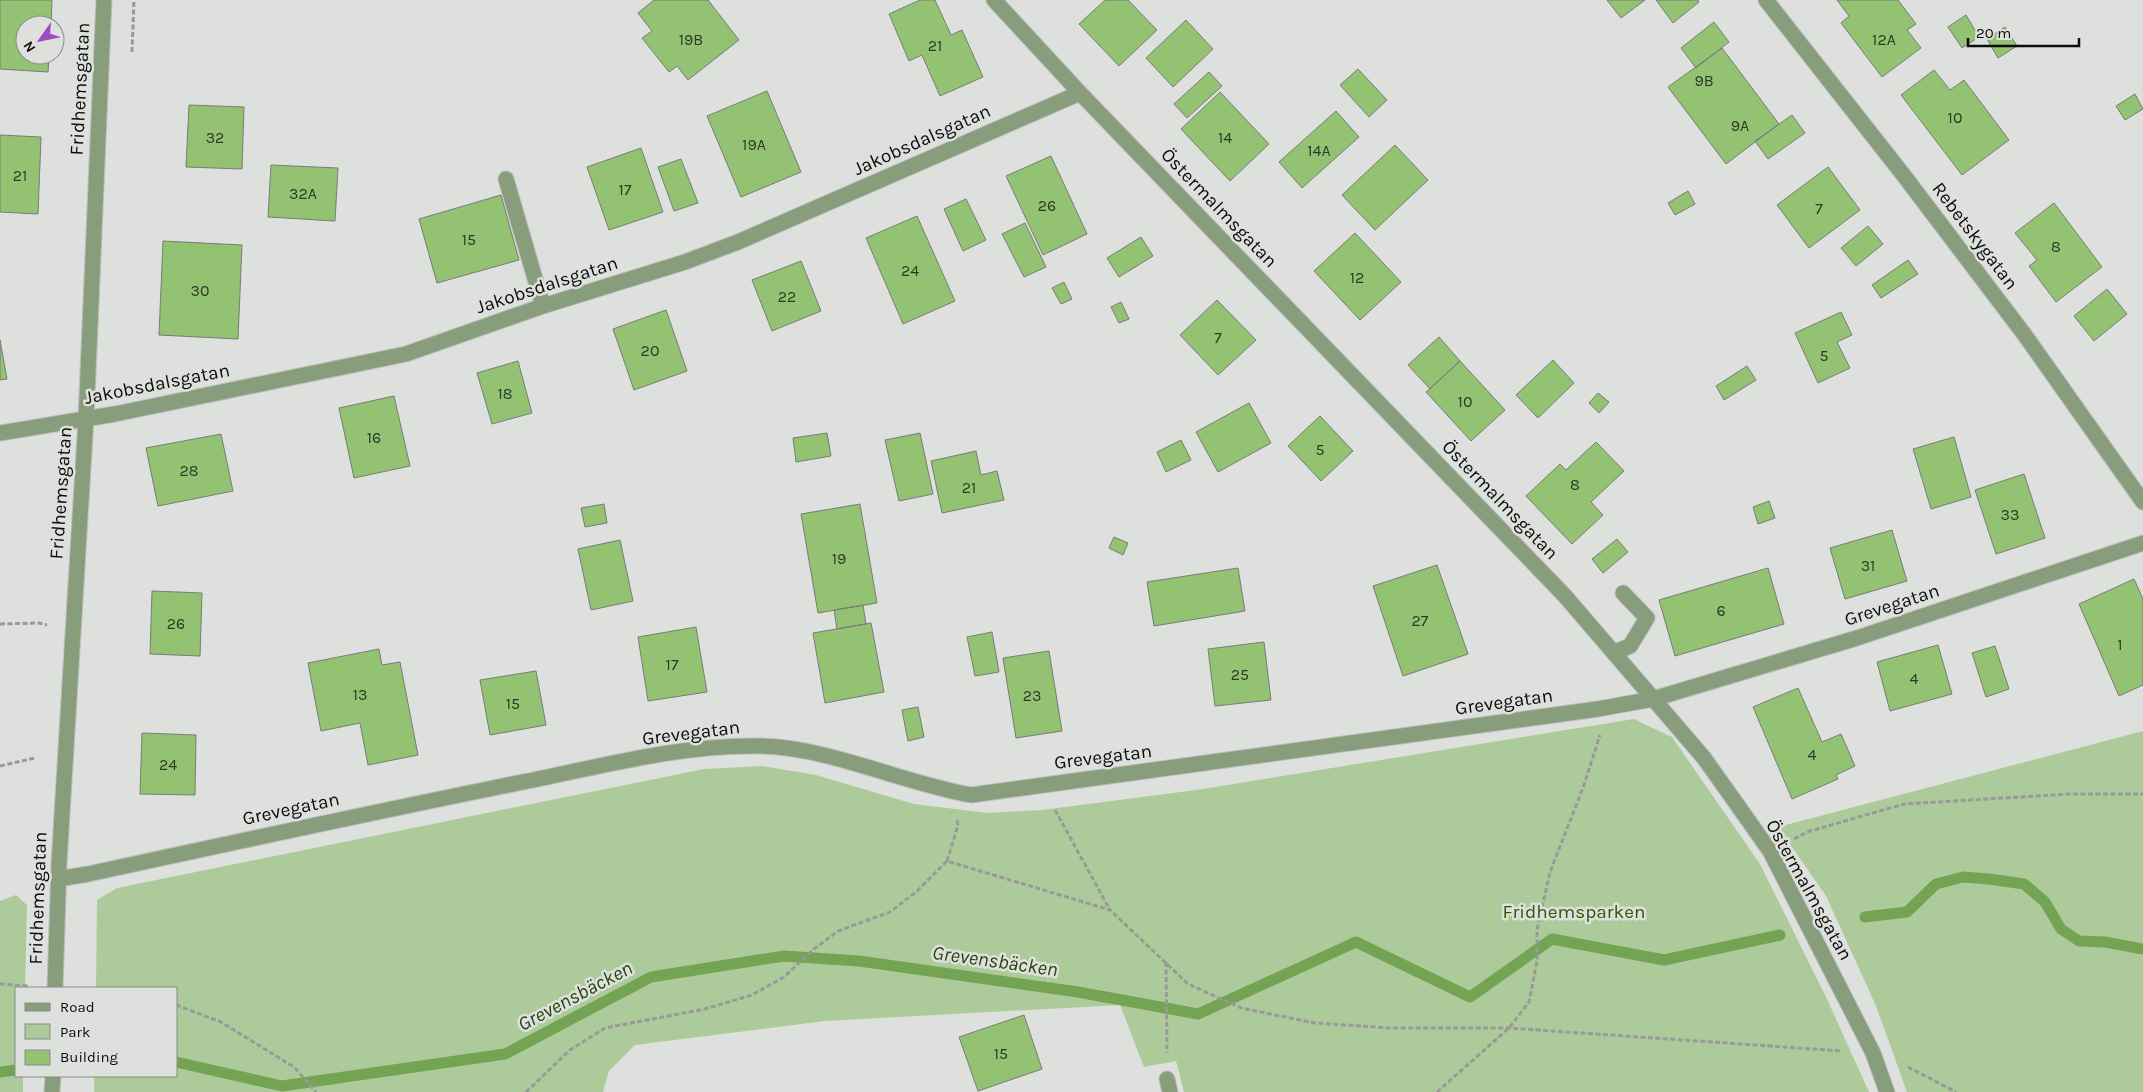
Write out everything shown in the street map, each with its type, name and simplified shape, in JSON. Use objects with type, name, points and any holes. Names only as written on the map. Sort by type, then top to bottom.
[{"type":"street","name":"Fridhemsgatan","points":[[55,987],[58,879],[86,419],[104,0]]},
{"type":"street","name":"Östermalmsgatan","points":[[994,0],[1080,93],[1558,589],[1615,652],[1652,699],[1704,758],[1770,852],[1873,1053],[1887,1092]]},
{"type":"street","name":"Rebetskygatan","points":[[1766,0],[1906,177],[2012,318],[2143,502]]},
{"type":"street","name":"Jakobsdalsgatan","points":[[0,432],[86,419],[406,354],[543,306],[685,262],[738,242],[1080,93]]},
{"type":"street","points":[[506,179],[543,306]]},
{"type":"street","name":"Grevegatan","points":[[58,879],[363,814],[694,750],[760,746],[813,753],[919,784],[971,795],[1598,709],[1652,699],[1856,638],[2143,543]]},
{"type":"street","points":[[1615,652],[1630,646],[1647,618],[1623,593]]},
{"type":"street","points":[[52,1092],[53,1077]]},
{"type":"path","points":[[1437,1092],[1509,1028],[1529,1002],[1538,961],[1537,930],[1550,872],[1583,788],[1602,728]]},
{"type":"path","points":[[0,766],[35,758]]},
{"type":"path","points":[[1770,852],[1807,832],[1904,804],[2070,794],[2143,794]]},
{"type":"path","points":[[1051,803],[1110,910],[1188,984],[1210,996],[1241,1008],[1315,1023],[1389,1028],[1509,1028],[1873,1053],[1917,1071],[1956,1092]]},
{"type":"path","points":[[526,1092],[570,1050],[605,1028],[705,1009],[752,995],[784,977],[814,949],[838,931],[890,912],[916,892],[947,861],[958,825],[957,818]]},
{"type":"path","points":[[947,861],[1110,910]]},
{"type":"path","points":[[1166,962],[1167,1023]]},
{"type":"path","points":[[0,984],[29,986]]},
{"type":"path","points":[[178,1006],[221,1022],[294,1067],[316,1092]]},
{"type":"green space","name":"Fridhemsparken","points":[[1634,719],[1672,737],[1760,864],[1826,997],[1869,1092],[1184,1092],[1176,1061],[1144,1067],[1120,1005],[825,1021],[635,1045],[609,1071],[603,1092],[94,1092],[94,1077],[178,1077],[178,987],[96,987],[97,900],[117,888],[704,769],[762,766],[816,775],[914,804],[988,813],[1042,810],[1196,790]]},
{"type":"green space","points":[[2143,731],[2143,1092],[1907,1092],[1876,1006],[1826,896],[1778,827]]},
{"type":"green space","points":[[16,895],[27,905],[25,987],[15,987],[15,1077],[23,1077],[23,1092],[0,1092],[0,901]]},
{"type":"building","points":[[0,0],[52,0],[51,15],[15,15],[15,65],[48,65],[48,72],[0,69]]},
{"type":"building","points":[[654,0],[708,0],[739,40],[688,80],[677,66],[669,72],[642,38],[652,31],[638,13]]},
{"type":"building","points":[[920,0],[935,0],[951,35],[962,30],[983,77],[940,96],[922,55],[909,61],[889,14]]},
{"type":"building","points":[[1105,0],[1128,0],[1157,30],[1119,66],[1079,24]]},
{"type":"building","points":[[1607,0],[1645,0],[1621,18]]},
{"type":"building","points":[[1656,0],[1698,0],[1699,2],[1673,23]]},
{"type":"building","points":[[1837,0],[1898,0],[1916,24],[1907,30],[1921,48],[1882,77],[1841,23],[1849,16]]},
{"type":"building","points":[[1966,15],[1979,37],[1962,48],[1948,27]]},
{"type":"building","points":[[1186,20],[1213,49],[1173,87],[1146,58]]},
{"type":"building","points":[[1714,22],[1729,42],[1696,68],[1681,48]]},
{"type":"building","points":[[2005,27],[2017,46],[1998,58],[1987,39]]},
{"type":"building","points":[[1722,48],[1779,124],[1726,164],[1668,87]]},
{"type":"building","points":[[1358,69],[1387,100],[1369,117],[1340,85]]},
{"type":"building","points":[[1934,70],[1950,90],[1964,80],[2009,140],[1962,175],[1901,95]]},
{"type":"building","points":[[1209,72],[1222,86],[1187,118],[1174,104]]},
{"type":"building","points":[[767,91],[801,172],[741,197],[707,116]]},
{"type":"building","points":[[1220,92],[1269,144],[1230,181],[1181,129]]},
{"type":"building","points":[[2135,94],[2143,109],[2125,120],[2116,106]]},
{"type":"building","points":[[189,105],[244,107],[242,169],[186,167]]},
{"type":"building","points":[[1336,111],[1359,137],[1302,188],[1279,162]]},
{"type":"building","points":[[1792,115],[1805,133],[1768,159],[1755,141]]},
{"type":"building","points":[[0,135],[41,137],[38,214],[0,212]]},
{"type":"building","points":[[1395,145],[1428,180],[1375,230],[1342,195]]},
{"type":"building","points":[[641,148],[663,212],[609,230],[587,167]]},
{"type":"building","points":[[1051,156],[1087,234],[1043,255],[1006,176]]},
{"type":"building","points":[[681,159],[698,203],[674,211],[658,167]]},
{"type":"building","points":[[271,165],[338,168],[335,221],[268,217]]},
{"type":"building","points":[[1828,167],[1860,210],[1809,248],[1777,205]]},
{"type":"building","points":[[1688,191],[1695,204],[1675,215],[1668,203]]},
{"type":"building","points":[[501,195],[519,260],[437,283],[419,219]]},
{"type":"building","points":[[966,199],[986,240],[963,251],[944,209]]},
{"type":"building","points":[[2054,203],[2102,267],[2056,302],[2029,266],[2037,260],[2015,233]]},
{"type":"building","points":[[917,216],[955,301],[903,324],[866,238]]},
{"type":"building","points":[[1025,223],[1046,267],[1024,277],[1002,234]]},
{"type":"building","points":[[1868,226],[1883,244],[1856,266],[1841,248]]},
{"type":"building","points":[[1355,233],[1401,282],[1360,320],[1314,271]]},
{"type":"building","points":[[1141,237],[1153,256],[1119,277],[1107,258]]},
{"type":"building","points":[[163,241],[242,245],[238,339],[159,335]]},
{"type":"building","points":[[1908,260],[1918,274],[1881,298],[1872,285]]},
{"type":"building","points":[[801,261],[821,311],[772,331],[752,280]]},
{"type":"building","points":[[1064,282],[1072,299],[1061,304],[1052,288]]},
{"type":"building","points":[[2107,289],[2127,314],[2094,341],[2074,316]]},
{"type":"building","points":[[1217,300],[1256,340],[1218,375],[1180,335]]},
{"type":"building","points":[[1121,302],[1129,319],[1119,323],[1111,307]]},
{"type":"building","points":[[666,310],[687,371],[634,390],[613,329]]},
{"type":"building","points":[[1841,312],[1852,335],[1837,342],[1850,368],[1818,383],[1795,333]]},
{"type":"building","points":[[1439,337],[1460,361],[1430,389],[1408,365]]},
{"type":"building","points":[[0,340],[7,379],[0,380]]},
{"type":"building","points":[[1553,360],[1574,383],[1538,418],[1516,395]]},
{"type":"building","points":[[518,361],[532,413],[492,424],[477,373]]},
{"type":"building","points":[[1460,361],[1505,410],[1471,441],[1426,392]]},
{"type":"building","points":[[1747,366],[1756,380],[1724,400],[1716,386]]},
{"type":"building","points":[[1598,393],[1609,402],[1599,413],[1589,403]]},
{"type":"building","points":[[394,396],[410,466],[354,478],[339,408]]},
{"type":"building","points":[[1249,403],[1271,443],[1218,472],[1196,432]]},
{"type":"building","points":[[1320,416],[1353,451],[1321,481],[1288,446]]},
{"type":"building","points":[[827,433],[831,456],[796,462],[793,438]]},
{"type":"building","points":[[920,433],[933,494],[899,501],[885,440]]},
{"type":"building","points":[[221,434],[233,491],[158,506],[146,448]]},
{"type":"building","points":[[1954,437],[1971,497],[1931,509],[1913,449]]},
{"type":"building","points":[[1181,440],[1191,460],[1166,472],[1157,452]]},
{"type":"building","points":[[1596,442],[1624,471],[1591,502],[1603,515],[1572,544],[1526,496],[1560,464],[1566,470]]},
{"type":"building","points":[[976,451],[981,475],[997,471],[1004,500],[942,513],[931,461]]},
{"type":"building","points":[[2024,474],[2045,538],[1996,554],[1975,490]]},
{"type":"building","points":[[1769,501],[1775,518],[1758,524],[1753,507]]},
{"type":"building","points":[[604,504],[607,523],[585,527],[581,508]]},
{"type":"building","points":[[860,504],[877,603],[818,613],[801,514]]},
{"type":"building","points":[[1892,530],[1907,581],[1845,599],[1830,548]]},
{"type":"building","points":[[1114,537],[1128,543],[1123,555],[1109,548]]},
{"type":"building","points":[[1617,539],[1628,552],[1603,573],[1592,559]]},
{"type":"building","points":[[620,540],[633,601],[591,610],[578,549]]},
{"type":"building","points":[[1437,565],[1468,654],[1403,676],[1373,586]]},
{"type":"building","points":[[1238,568],[1245,611],[1154,626],[1147,582]]},
{"type":"building","points":[[1768,568],[1784,624],[1675,656],[1659,600]]},
{"type":"building","points":[[2134,579],[2143,599],[2143,685],[2119,696],[2079,604]]},
{"type":"building","points":[[152,591],[202,593],[200,656],[150,654]]},
{"type":"building","points":[[863,605],[866,624],[837,629],[834,610]]},
{"type":"building","points":[[871,623],[884,692],[825,703],[813,633]]},
{"type":"building","points":[[696,627],[707,692],[648,701],[638,637]]},
{"type":"building","points":[[992,632],[999,672],[975,676],[967,637]]},
{"type":"building","points":[[1264,642],[1271,700],[1215,706],[1208,649]]},
{"type":"building","points":[[1938,645],[1952,694],[1890,711],[1877,662]]},
{"type":"building","points":[[1995,646],[2009,689],[1986,697],[1972,653]]},
{"type":"building","points":[[379,649],[382,665],[400,662],[418,755],[368,765],[360,723],[321,731],[308,663]]},
{"type":"building","points":[[1049,651],[1062,731],[1016,738],[1003,658]]},
{"type":"building","points":[[536,671],[546,725],[490,735],[480,680]]},
{"type":"building","points":[[1798,688],[1822,742],[1841,734],[1855,766],[1836,775],[1838,779],[1792,799],[1753,707]]},
{"type":"building","points":[[918,707],[924,737],[908,741],[902,710]]},
{"type":"building","points":[[142,733],[196,735],[195,795],[140,794]]},
{"type":"building","points":[[1024,1015],[1042,1069],[978,1091],[959,1037]]},
{"type":"waterway","name":"Grevensbäcken","points":[[1865,917],[1907,912],[1936,884],[1963,877],[1989,879],[2024,884],[2045,902],[2061,929],[2079,941],[2105,942],[2143,949]]},
{"type":"waterway","name":"Grevensbäcken","points":[[178,1062],[282,1086],[505,1054],[651,977],[784,956],[859,961],[1078,992],[1198,1014],[1356,942],[1470,997],[1552,939],[1664,960],[1780,935]]},
{"type":"waterway","name":"Grevensbäcken","points":[[0,1072],[15,1070]]}]
